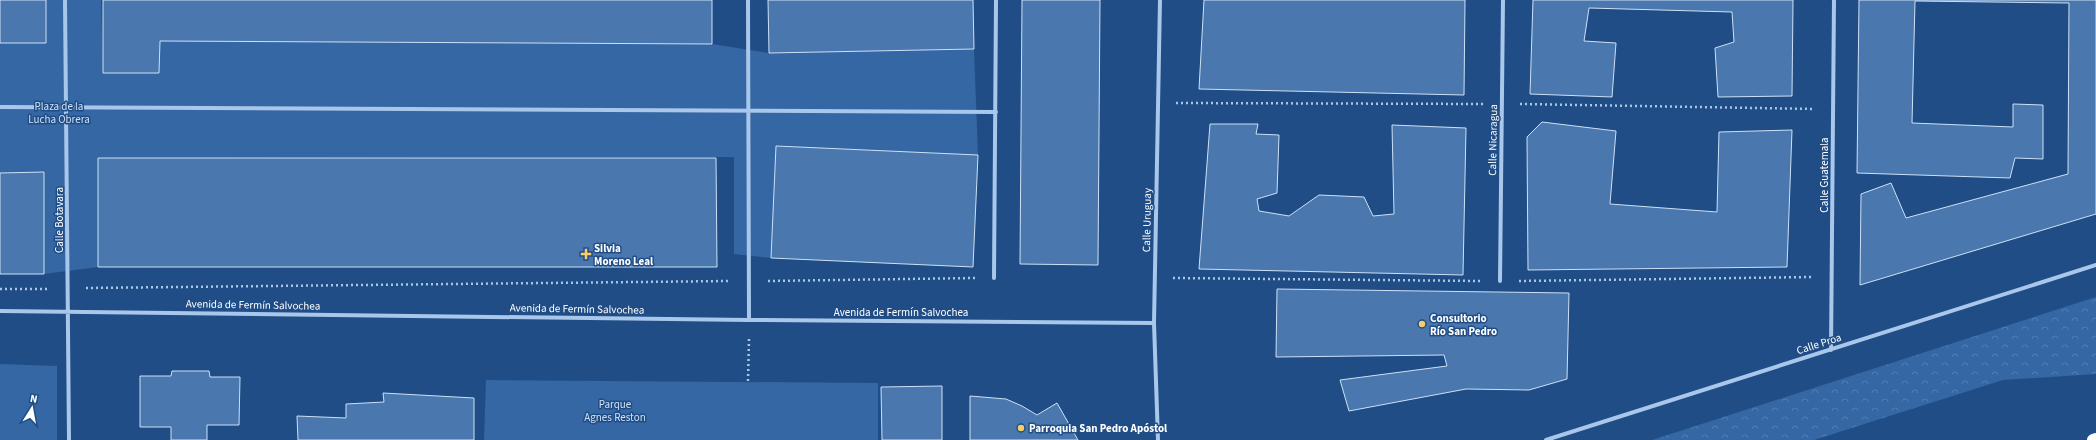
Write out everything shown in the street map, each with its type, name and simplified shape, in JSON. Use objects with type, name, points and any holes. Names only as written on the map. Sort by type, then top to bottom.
[{"type":"street","name":"Calle Botavara","points":[[66,0],[68,109],[69,440]]},
{"type":"street","points":[[748,0],[749,320]]},
{"type":"street","points":[[994,278],[996,0]]},
{"type":"street","name":"Calle Uruguay","points":[[1158,440],[1154,323],[1160,0]]},
{"type":"street","name":"Calle Nicaragua","points":[[1500,281],[1503,0]]},
{"type":"street","name":"Calle Guatemala","points":[[1832,350],[1834,0]]},
{"type":"street","points":[[0,107],[68,109],[996,112]]},
{"type":"street","name":"Calle Proa","points":[[1546,440],[2096,265]]},
{"type":"street","name":"Avenida de Fermín Salvochea","points":[[0,311],[749,320],[1154,323]]},
{"type":"path","points":[[0,289],[994,278]]},
{"type":"path","points":[[748,381],[749,320]]},
{"type":"green space","name":"Plaza de la Lucha Obrera","points":[[46,0],[101,0],[103,73],[159,73],[160,41],[712,44],[769,53],[974,49],[978,155],[776,146],[771,258],[734,254],[734,157],[98,158],[98,267],[44,274],[44,173],[0,173],[0,43],[46,43]]},
{"type":"green space","points":[[2096,297],[2096,374],[2003,380],[1814,440],[1652,440]]},
{"type":"green space","points":[[0,364],[57,366],[57,440],[0,440]]},
{"type":"green space","name":"Parque Agnes Reston","points":[[486,380],[878,383],[878,440],[484,440]]},
{"type":"building","points":[[0,0],[46,0],[46,43],[0,43]]},
{"type":"building","points":[[103,0],[712,0],[712,44],[160,41],[159,73],[103,73]]},
{"type":"building","points":[[768,0],[973,0],[974,49],[769,53]]},
{"type":"building","points":[[1022,0],[1100,0],[1098,265],[1020,264]]},
{"type":"building","points":[[1204,0],[1465,0],[1464,95],[1199,89]]},
{"type":"building","points":[[1533,0],[1793,0],[1792,96],[1718,97],[1715,48],[1734,42],[1732,12],[1589,8],[1584,41],[1616,43],[1612,97],[1530,94]]},
{"type":"building","points":[[1859,0],[2096,0],[2096,214],[1860,285],[1861,194],[1891,183],[1906,218],[2068,174],[2069,3],[1915,1],[1912,123],[2013,127],[2013,104],[2043,105],[2043,159],[2015,158],[2010,178],[1857,173]]},
{"type":"building","points":[[1542,122],[1616,131],[1610,204],[1717,212],[1719,132],[1792,130],[1787,267],[1528,270],[1527,137]]},
{"type":"building","points":[[1210,124],[1258,124],[1256,134],[1279,135],[1277,193],[1257,199],[1259,211],[1289,216],[1319,195],[1364,197],[1373,216],[1394,214],[1392,125],[1466,128],[1463,275],[1199,269]]},
{"type":"building","points":[[776,146],[978,155],[973,267],[771,258]]},
{"type":"building","points":[[98,158],[716,158],[717,267],[98,267]]},
{"type":"building","points":[[44,172],[44,274],[0,274],[0,173]]},
{"type":"building","name":"Consultorio Río San Pedro","points":[[1277,289],[1569,293],[1567,379],[1529,390],[1466,389],[1349,411],[1340,380],[1447,366],[1444,355],[1276,357]]},
{"type":"building","points":[[172,371],[209,371],[210,377],[240,377],[239,425],[207,425],[207,440],[171,440],[171,427],[140,427],[140,376],[171,376]]},
{"type":"building","points":[[942,386],[942,440],[882,440],[881,387]]},
{"type":"building","points":[[383,393],[474,398],[474,440],[298,440],[297,416],[346,418],[346,404],[384,402]]},
{"type":"building","name":"Parroquia San Pedro Apóstol","points":[[970,396],[1006,399],[1037,415],[1057,403],[1078,440],[970,440]]},
{"type":"place","name":"Silvia Moreno Leal","points":[[586,254]]},
{"type":"place","name":"Consultorio Río San Pedro","points":[[1422,324]]},
{"type":"place","name":"Parroquia San Pedro Apóstol","points":[[1021,428]]}]
